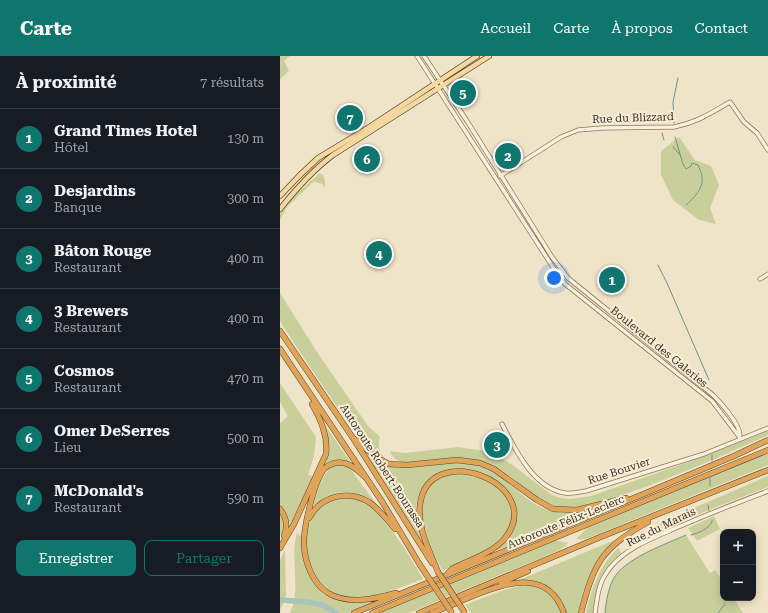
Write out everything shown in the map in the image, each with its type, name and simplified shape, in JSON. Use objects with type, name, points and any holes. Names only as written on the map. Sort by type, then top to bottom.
[{"type":"highway","name":"Autoroute Robert-Bourassa","points":[[280,331],[354,438],[432,560]]},
{"type":"highway","name":"Autoroute Robert-Bourassa","points":[[280,349],[383,503],[404,540],[452,613]]},
{"type":"highway","points":[[280,547],[297,518],[326,454],[327,446],[321,421],[302,383]]},
{"type":"highway","points":[[354,438],[375,457],[389,464],[407,465],[467,460],[487,465],[507,477],[543,504],[553,509],[582,510],[646,492]]},
{"type":"highway","points":[[734,456],[768,440]]},
{"type":"highway","points":[[354,613],[734,456],[768,444]]},
{"type":"highway","name":"Autoroute Félix-Leclerc","points":[[372,613],[768,450]]},
{"type":"highway","points":[[366,478],[346,463],[334,463],[328,466],[322,474],[317,484],[311,504],[306,524],[304,544],[306,560],[314,578],[318,585],[328,593],[341,598],[359,600],[381,597],[416,588]]},
{"type":"highway","points":[[419,613],[598,538],[768,470]]},
{"type":"highway","points":[[446,575],[452,569],[490,550],[503,540],[507,536],[513,522],[514,512],[512,501],[504,489],[484,477],[461,471],[448,472],[430,483],[422,496],[420,511],[423,531],[432,560],[438,572],[465,613]]},
{"type":"highway","points":[[306,524],[315,509],[328,499],[341,495],[355,496],[368,501],[378,509],[404,540]]},
{"type":"highway","points":[[280,509],[287,521],[286,531],[280,547]]},
{"type":"highway","points":[[581,613],[594,571],[604,555],[618,540],[664,512]]},
{"type":"highway","points":[[432,613],[492,589],[598,538]]},
{"type":"highway","points":[[492,589],[524,582],[536,583],[546,588],[555,596],[564,613]]},
{"type":"highway","points":[[443,599],[449,613]]},
{"type":"main road","points":[[280,196],[318,158],[477,56]]},
{"type":"main road","points":[[280,209],[293,192],[325,161],[490,56]]},
{"type":"street","name":"Boulevard des Galeries","points":[[417,56],[441,87],[501,175],[552,256],[568,278],[713,395],[722,404],[739,430],[741,438]]},
{"type":"street","name":"Boulevard des Galeries","points":[[424,56],[437,82]]},
{"type":"street","name":"Boulevard des Galeries","points":[[441,87],[496,178],[565,284],[712,401],[741,438]]},
{"type":"street","name":"Rue du Blizzard","points":[[496,178],[561,137],[578,130],[602,128],[674,127],[685,125],[696,122],[730,102],[744,122],[757,133],[768,150]]},
{"type":"street","points":[[760,278],[768,274]]},
{"type":"street","name":"Rue Bouvier","points":[[502,424],[516,452],[530,470],[552,489],[570,494],[586,491],[694,458],[768,428]]},
{"type":"street","name":"Rue du Marais","points":[[595,613],[603,579],[614,563],[624,555],[636,547],[689,523],[768,491]]},
{"type":"green space","points":[[280,56],[290,56],[284,61],[289,71],[280,79]]},
{"type":"green space","points":[[679,137],[695,160],[711,166],[719,185],[710,208],[716,224],[699,220],[673,200],[661,175],[661,151]]},
{"type":"green space","points":[[320,173],[324,177],[325,187],[323,184],[315,182],[312,183],[287,207],[280,220],[280,212],[293,197]]},
{"type":"green space","points":[[280,293],[317,352],[368,426],[380,437],[380,449],[385,459],[361,438],[348,422],[283,326],[280,321]]},
{"type":"green space","points":[[280,383],[316,437],[314,456],[308,475],[314,476],[292,521],[280,535],[280,423],[288,416],[280,402]]},
{"type":"green space","points":[[325,427],[352,464],[338,460],[325,465],[329,446]]},
{"type":"green space","points":[[768,431],[768,435],[736,450],[653,484],[598,503],[570,508],[562,508],[548,504],[506,473],[488,463],[465,458],[453,458],[405,463],[392,456],[390,451],[405,453],[458,447],[485,451],[510,463],[552,495],[571,499],[591,496],[697,459]]},
{"type":"green space","points":[[364,453],[383,465],[394,467],[461,461],[476,463],[500,476],[531,502],[556,512],[571,513],[592,510],[613,504],[488,554],[504,542],[512,532],[515,517],[512,500],[502,486],[488,476],[471,470],[454,470],[438,475],[425,486],[417,503],[417,514],[425,547]]},
{"type":"green space","points":[[768,453],[768,465],[586,539],[576,539],[588,527]]},
{"type":"green space","points":[[336,465],[342,465],[350,468],[379,508],[370,500],[358,494],[339,492],[330,495],[313,508],[323,478],[331,468]]},
{"type":"green space","points":[[453,473],[479,478],[496,486],[509,502],[511,519],[507,533],[502,539],[477,555],[443,571],[437,561],[427,536],[423,523],[422,510],[424,497],[429,487],[441,477]]},
{"type":"green space","points":[[768,476],[768,487],[711,509],[654,534],[663,526],[657,525],[661,522]]},
{"type":"green space","points":[[339,498],[357,499],[371,506],[396,536],[423,579],[383,593],[362,597],[341,595],[329,590],[319,581],[312,569],[308,555],[306,541],[308,527],[313,515],[322,505]]},
{"type":"green space","points":[[714,516],[720,529],[697,541],[688,528]]},
{"type":"green space","points":[[297,533],[302,537],[303,556],[309,575],[324,595],[351,602],[380,600],[348,613],[290,613],[295,594],[294,552]]},
{"type":"green space","points":[[686,535],[710,573],[715,570],[720,578],[720,601],[735,601],[743,613],[605,613],[611,583],[616,575],[630,562]]},
{"type":"green space","points":[[617,539],[596,564],[587,583],[578,613],[565,613],[553,592],[543,584],[536,581],[519,580]]},
{"type":"green space","points":[[554,540],[568,543],[560,550],[409,613],[379,613]]},
{"type":"green space","points":[[618,548],[622,554],[603,573],[596,594],[593,613],[586,613],[597,578],[606,562]]},
{"type":"green space","points":[[285,550],[286,597],[280,611],[280,560]]},
{"type":"green space","points":[[529,585],[542,589],[550,594],[556,601],[562,613],[471,613],[465,605],[505,590]]},
{"type":"waterway","points":[[674,123],[673,102],[678,78]]},
{"type":"waterway","points":[[663,114],[673,120]]},
{"type":"waterway","points":[[662,133],[664,140]]},
{"type":"waterway","points":[[675,137],[683,164],[686,169],[691,166],[692,163],[698,165],[702,175],[700,189],[686,205]]},
{"type":"waterway","points":[[673,147],[681,156]]},
{"type":"waterway","points":[[658,265],[709,380]]},
{"type":"waterway","points":[[712,455],[712,461]]},
{"type":"waterway","points":[[710,478],[710,486]]},
{"type":"waterway","points":[[708,505],[709,511]]},
{"type":"waterway","points":[[691,535],[706,529],[712,520]]},
{"type":"waterway","points":[[605,613],[611,583],[622,568],[648,552],[686,535]]},
{"type":"waterway","points":[[280,600],[308,602],[322,605],[336,613]]},
{"type":"waterway","points":[[718,613],[725,604]]},
{"type":"place","name":"Cosmos","points":[[463,93]]},
{"type":"place","name":"McDonald's","points":[[350,118]]},
{"type":"place","name":"Desjardins","points":[[508,156]]},
{"type":"place","name":"Omer DeSerres","points":[[367,159]]},
{"type":"place","name":"3 Brewers","points":[[379,254]]},
{"type":"place","name":"Grand Times Hotel","points":[[612,280]]},
{"type":"place","name":"Bâton Rouge","points":[[497,445]]}]
